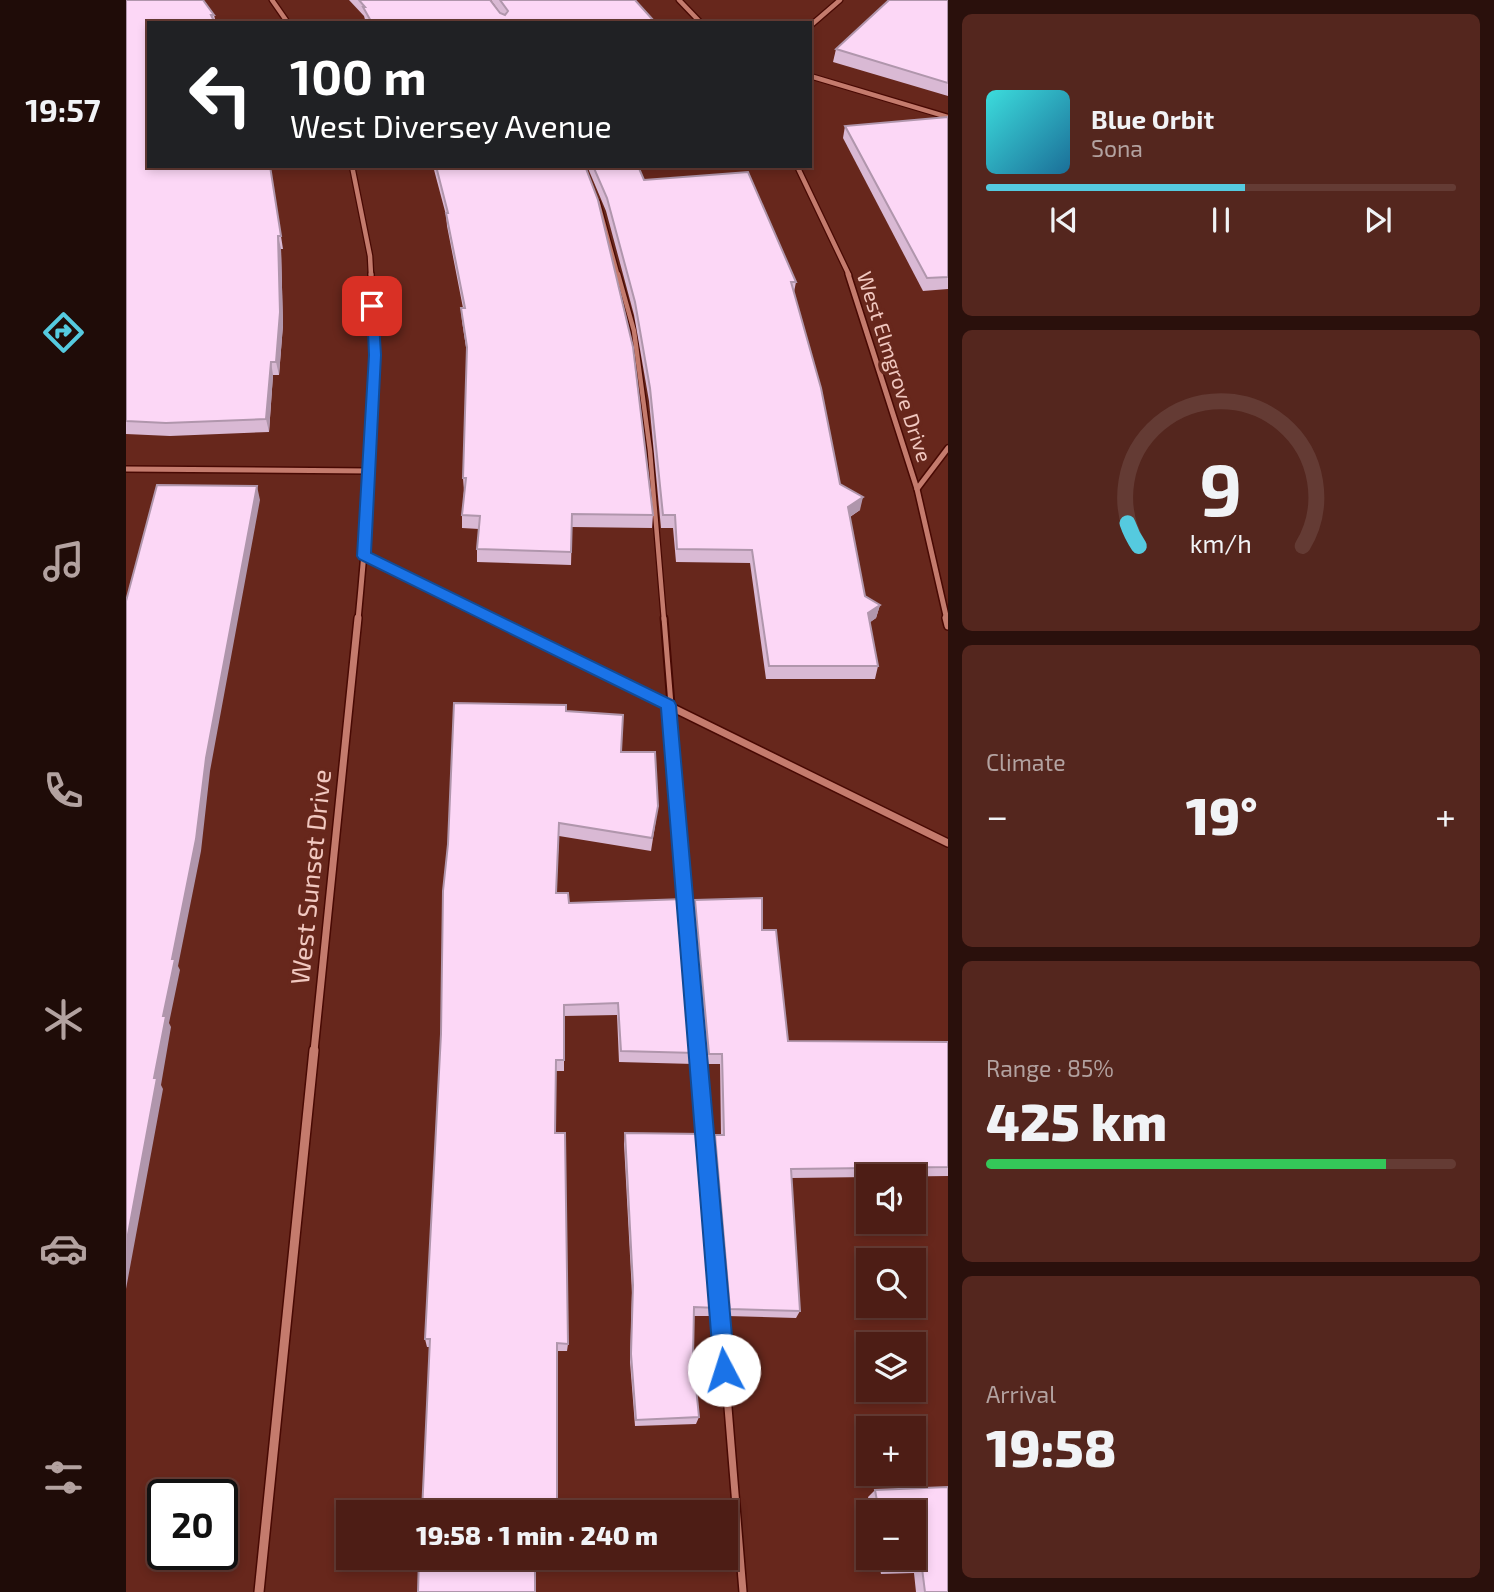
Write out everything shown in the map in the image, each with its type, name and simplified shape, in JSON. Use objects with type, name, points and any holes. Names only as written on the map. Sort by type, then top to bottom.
[{"type":"street","points":[[272,0],[287,21]]},
{"type":"street","points":[[679,0],[699,21]]},
{"type":"street","points":[[812,24],[840,0]]},
{"type":"street","points":[[812,77],[948,117]]},
{"type":"street","name":"West Sunset Drive","points":[[260,1592],[364,556],[375,355],[370,256],[352,168]]},
{"type":"street","name":"West Elmgrove Drive","points":[[798,168],[846,267],[917,489],[948,626]]},
{"type":"street","points":[[917,489],[948,448]]},
{"type":"street","points":[[126,470],[369,471]]},
{"type":"street","points":[[364,556],[948,843]]},
{"type":"lane","points":[[597,200],[635,331],[650,452],[668,705],[743,1592]]},
{"type":"building","points":[[126,0],[203,0],[214,15],[211,15],[214,21],[147,21],[147,168],[270,168],[281,236],[278,236],[280,312],[276,362],[271,362],[266,419],[166,423],[126,421]]},
{"type":"building","points":[[359,0],[490,0],[500,13],[505,15],[508,11],[500,0],[635,0],[654,21],[371,21]]},
{"type":"building","points":[[889,0],[948,0],[948,83],[836,49]]},
{"type":"building","points":[[948,117],[948,277],[927,278],[845,126]]},
{"type":"building","points":[[437,168],[586,168],[598,200],[633,347],[653,515],[572,514],[571,552],[477,549],[480,516],[462,515],[466,478],[463,478],[467,347],[461,308],[465,308],[448,213]]},
{"type":"building","points":[[594,168],[639,168],[644,180],[748,172],[796,282],[791,282],[821,388],[840,484],[863,497],[848,507],[865,596],[880,605],[868,613],[878,666],[769,666],[752,550],[677,549],[675,515],[663,515],[650,388],[635,302],[607,198]]},
{"type":"building","points":[[157,485],[257,486],[206,758],[196,839],[163,1016],[166,1016],[154,1078],[157,1078],[126,1245],[126,601]]},
{"type":"building","points":[[454,703],[566,705],[566,711],[623,715],[621,752],[655,752],[658,806],[652,838],[559,823],[556,893],[568,893],[569,903],[684,899],[696,1053],[621,1051],[618,1003],[564,1005],[564,1060],[556,1060],[555,1133],[565,1133],[568,1344],[557,1343],[557,1500],[423,1500],[430,1339],[425,1339],[441,1034],[443,891],[448,844]]},
{"type":"building","points":[[762,898],[762,930],[776,930],[788,1041],[948,1042],[948,1167],[926,1167],[926,1164],[856,1164],[856,1168],[791,1169],[800,1311],[730,1309],[715,1135],[724,1135],[722,1054],[709,1054],[695,900]]},
{"type":"building","points":[[625,1133],[703,1134],[718,1308],[694,1307],[693,1357],[699,1417],[636,1420],[631,1354],[633,1285]]},
{"type":"building","points":[[948,1487],[948,1592],[925,1592],[922,1570],[926,1570],[926,1500],[877,1500],[875,1490]]},
{"type":"building","points":[[419,1570],[535,1570],[535,1592],[418,1592]]},
{"type":"route","points":[[372,306],[375,355],[364,556],[668,705],[724,1370]]}]
